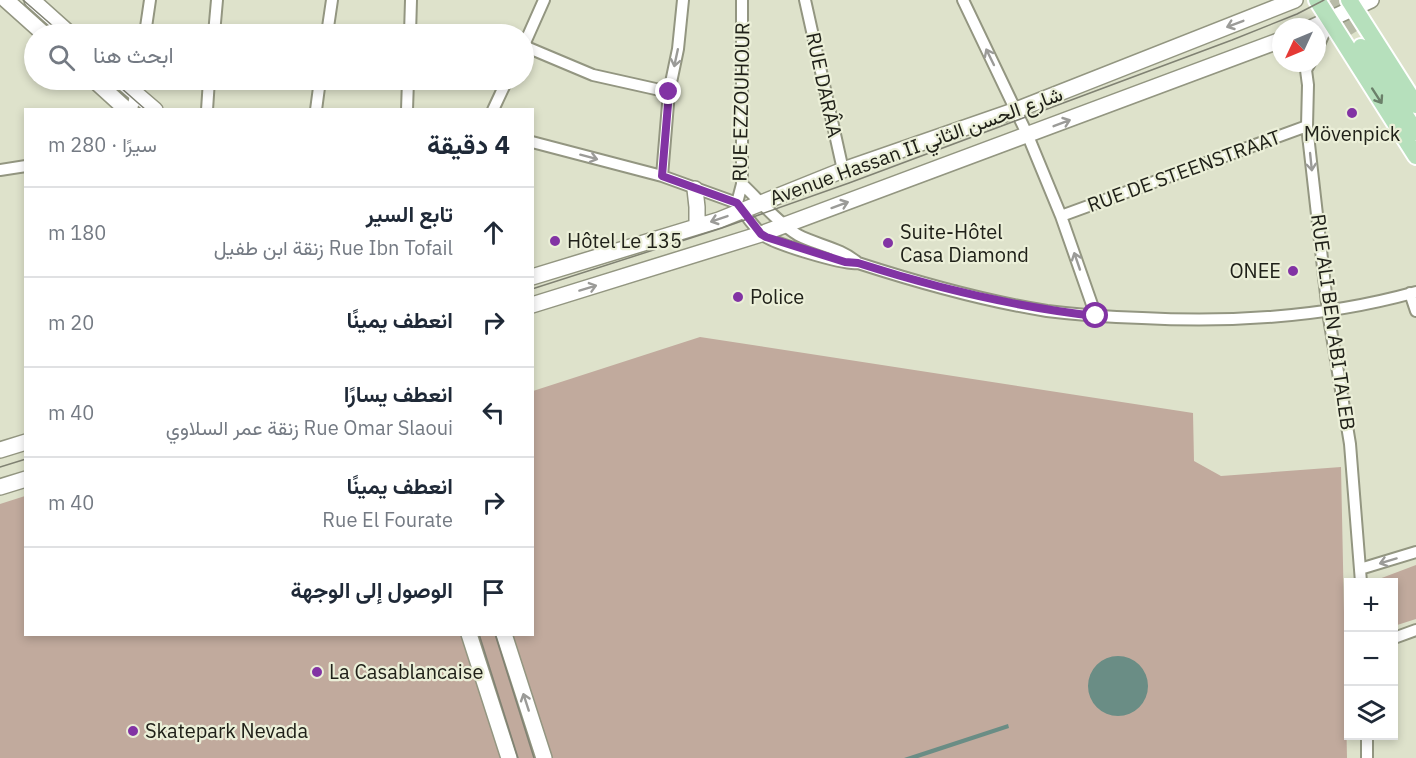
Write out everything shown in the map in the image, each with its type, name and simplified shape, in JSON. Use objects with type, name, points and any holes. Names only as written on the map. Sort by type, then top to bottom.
[{"type":"main road","points":[[6,0],[33,24]]},
{"type":"main road","points":[[32,0],[59,24]]},
{"type":"main road","name":"Avenue Hassan II شارع الحسن الثاني","points":[[534,276],[697,226],[740,207],[762,203],[843,170],[1016,110],[1295,0]]},
{"type":"main road","points":[[1317,0],[1416,156]]},
{"type":"main road","points":[[1326,22],[1352,4],[1371,0]]},
{"type":"main road","points":[[1352,4],[1416,105]]},
{"type":"main road","name":"Avenue Hassan II شارع الحسن الثاني","points":[[534,304],[761,234],[1272,43]]},
{"type":"main road","points":[[1361,47],[1416,132]]},
{"type":"main road","points":[[105,90],[125,108]]},
{"type":"main road","points":[[139,90],[153,108]]},
{"type":"main road","points":[[695,189],[697,226]]},
{"type":"main road","points":[[0,450],[24,443]]},
{"type":"main road","points":[[0,487],[24,480]]},
{"type":"main road","points":[[470,636],[509,758]]},
{"type":"main road","points":[[505,636],[544,758]]},
{"type":"street","points":[[146,24],[150,0]]},
{"type":"street","points":[[215,24],[217,0]]},
{"type":"street","points":[[328,24],[332,0]]},
{"type":"street","points":[[410,24],[411,0]]},
{"type":"street","points":[[534,24],[544,0]]},
{"type":"street","points":[[662,176],[669,92],[678,49],[683,0]]},
{"type":"street","name":"RUE EZZOUHOUR","points":[[740,207],[742,0]]},
{"type":"street","name":"RUE DARÂA","points":[[805,0],[843,170]]},
{"type":"street","points":[[963,0],[1028,136],[1061,216],[1096,316]]},
{"type":"street","points":[[1326,29],[1330,20]]},
{"type":"street","points":[[534,50],[593,75],[669,92]]},
{"type":"street","name":"RUE ALI BEN ABI TALEB","points":[[1307,72],[1307,126],[1328,312],[1350,444],[1361,578]]},
{"type":"street","points":[[132,108],[136,90]]},
{"type":"street","points":[[207,108],[208,90]]},
{"type":"street","points":[[316,108],[319,90]]},
{"type":"street","points":[[407,108],[408,90]]},
{"type":"street","points":[[494,108],[502,90]]},
{"type":"street","name":"RUE DE STEENSTRAAT","points":[[1061,216],[1307,126]]},
{"type":"street","points":[[534,143],[662,176],[740,207],[761,234],[774,241],[946,289],[1046,310],[1096,316],[1190,321],[1265,319],[1328,312],[1413,293],[1416,311]]},
{"type":"street","points":[[0,170],[24,166]]},
{"type":"street","points":[[742,184],[785,225],[802,237],[847,255],[858,263]]},
{"type":"street","points":[[1360,569],[1416,552]]},
{"type":"street","points":[[1398,637],[1416,630]]},
{"type":"street","points":[[1367,740],[1367,758]]},
{"type":"shaded area","points":[[700,337],[1193,413],[1194,461],[1221,476],[1341,467],[1344,740],[1347,740],[1347,758],[0,758],[0,504],[24,496],[24,636],[534,636],[534,391]]},
{"type":"shaded area","points":[[1416,565],[1416,619],[1398,625],[1398,578],[1382,578]]},
{"type":"water","points":[[1112,656],[1124,656],[1140,664],[1146,674],[1148,686],[1146,698],[1140,708],[1124,716],[1112,716],[1096,708],[1088,692],[1088,680],[1096,664]]},
{"type":"water","points":[[1008,724],[1009,728],[918,758],[904,758]]},
{"type":"tunnel","points":[[1331,0],[1361,47]]},
{"type":"tram line","points":[[23,0],[51,24]]},
{"type":"tram line","points":[[534,288],[722,228],[849,183],[1232,40],[1297,14],[1324,0]]},
{"type":"tram line","points":[[123,90],[144,108]]},
{"type":"tram line","points":[[0,467],[24,460]]},
{"type":"tram line","points":[[480,636],[518,758]]},
{"type":"tram line","points":[[496,636],[534,758]]},
{"type":"place","name":"Mövenpick","points":[[1352,113]]},
{"type":"place","name":"Hôtel Le 135","points":[[555,241]]},
{"type":"place","name":"Suite-Hôtel Casa Diamond","points":[[888,243]]},
{"type":"place","name":"ONEE","points":[[1293,271]]},
{"type":"place","name":"Police","points":[[738,297]]},
{"type":"place","name":"La Casablancaise","points":[[317,672]]},
{"type":"place","name":"Skatepark Nevada","points":[[133,731]]},
{"type":"route","points":[[669,92],[662,176],[737,203],[761,234],[766,237],[782,244],[946,289],[1046,310],[1096,316]]}]
